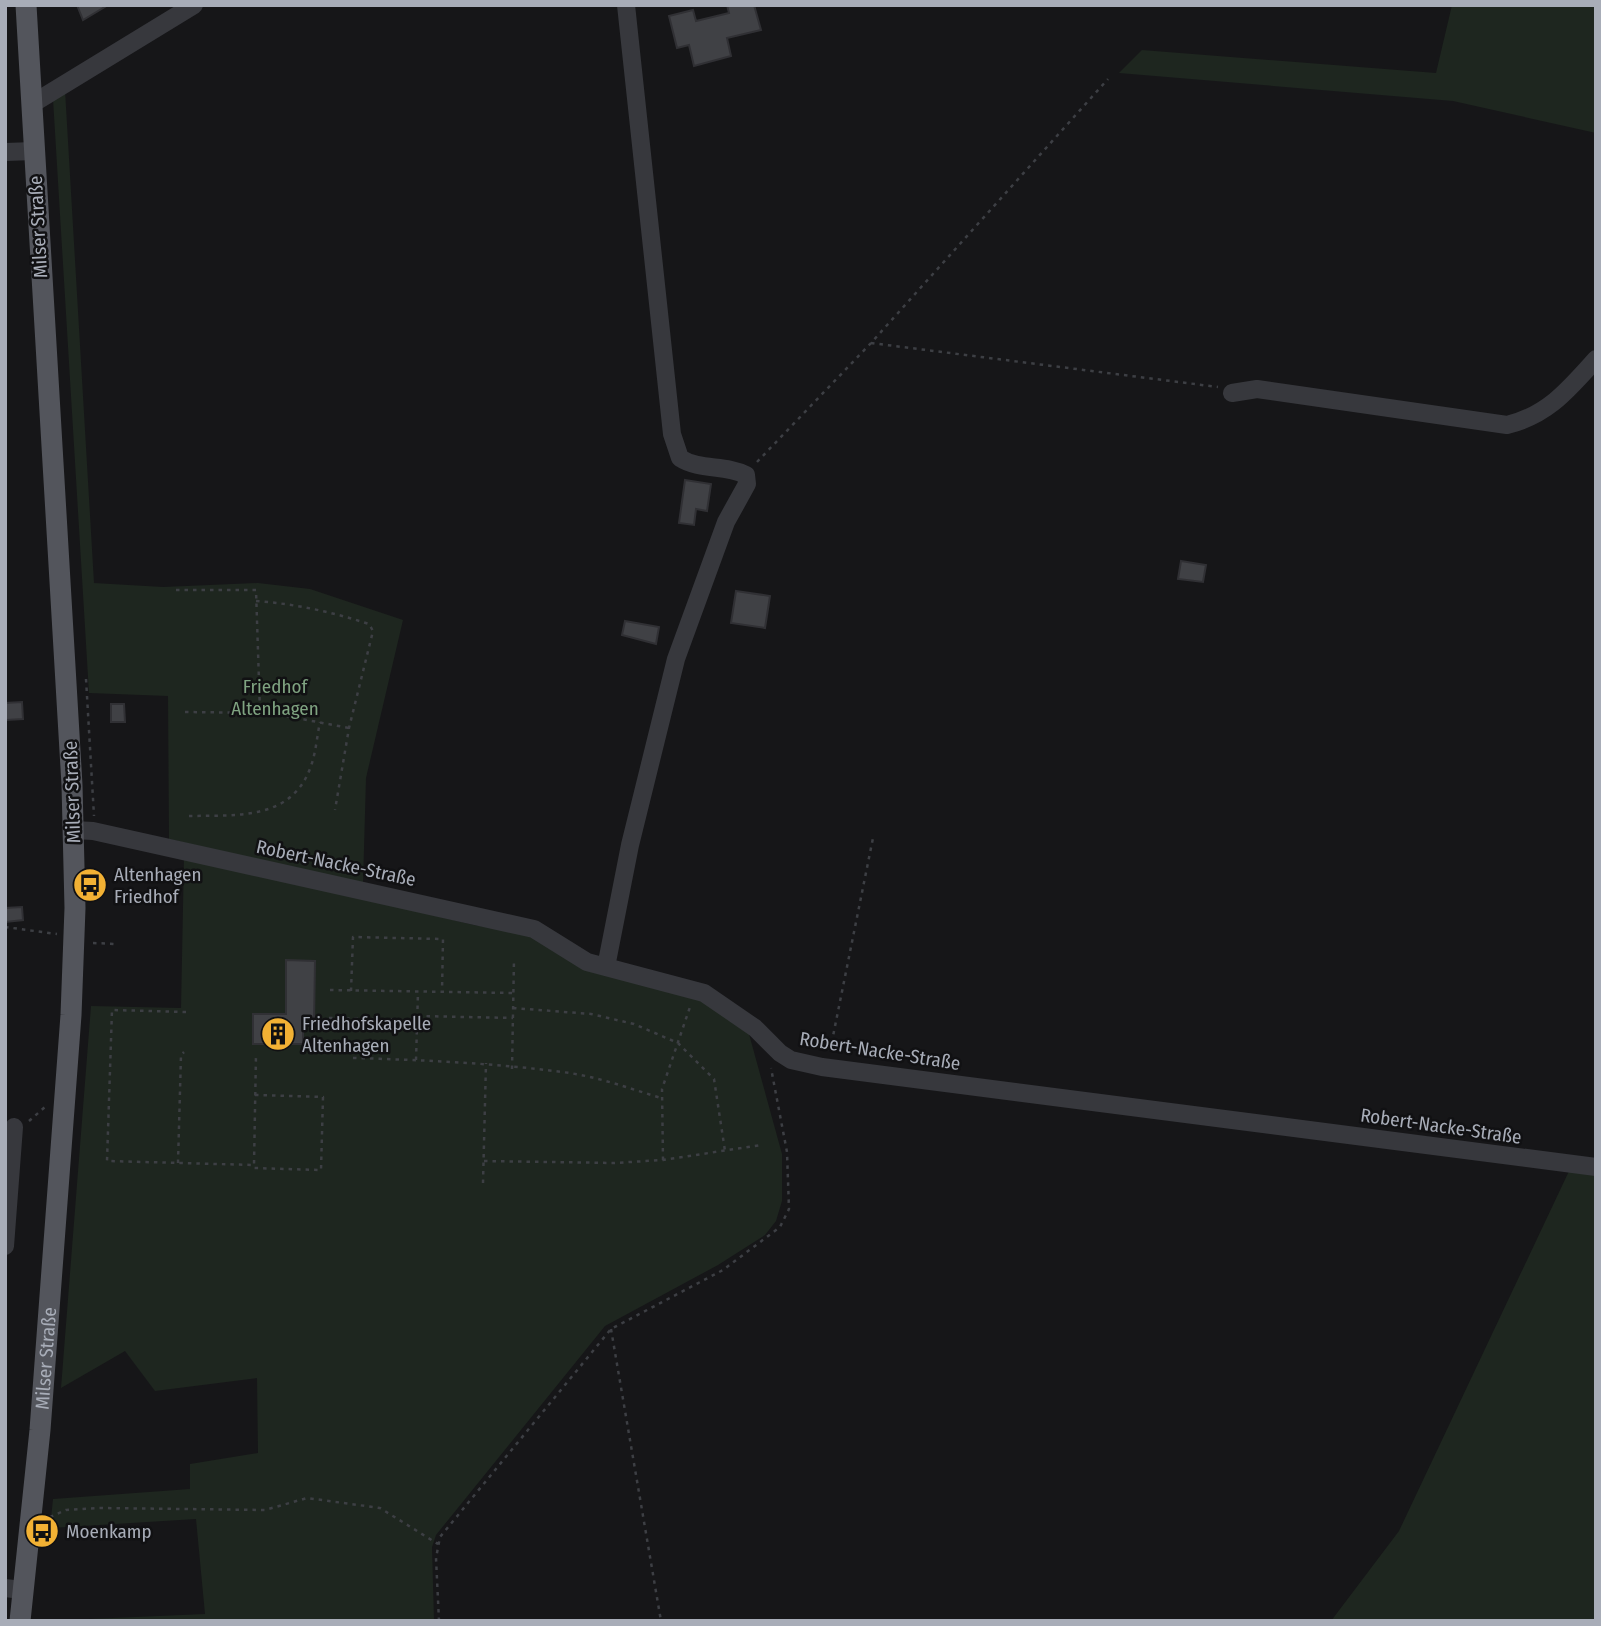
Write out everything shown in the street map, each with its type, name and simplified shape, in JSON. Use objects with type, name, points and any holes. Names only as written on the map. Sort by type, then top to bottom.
[{"type":"main road","name":"Milser Straße","points":[[20,1621],[14,1589],[40,1430],[71,1015],[75,908],[74,830],[26,5]]},
{"type":"street","points":[[32,104],[194,5]]},
{"type":"street","points":[[606,967],[631,845],[676,659],[726,522],[747,484],[746,475],[734,469],[687,463],[680,458],[672,434],[626,5]]},
{"type":"street","points":[[5,152],[34,151]]},
{"type":"street","points":[[1232,393],[1257,389],[1507,425],[1537,416],[1557,402],[1596,359]]},
{"type":"street","name":"Robert-Nacke-Straße","points":[[74,830],[93,831],[534,929],[574,956],[715,999],[755,1028],[780,1054],[791,1060],[827,1068],[1596,1167]]},
{"type":"street","points":[[5,1246],[14,1127]]},
{"type":"path","points":[[746,475],[871,343],[1108,79]]},
{"type":"path","points":[[871,343],[1228,389],[1232,393]]},
{"type":"path","points":[[176,590],[256,590],[260,712]]},
{"type":"path","points":[[256,601],[302,606],[369,624],[373,631],[349,728],[335,810]]},
{"type":"path","points":[[186,712],[260,712],[349,728]]},
{"type":"path","points":[[189,816],[249,815],[281,805],[302,782],[311,766],[320,722]]},
{"type":"path","points":[[827,1068],[873,838]]},
{"type":"path","points":[[5,927],[55,933]]},
{"type":"path","points":[[351,990],[353,937],[443,939],[442,992]]},
{"type":"path","points":[[90,943],[116,944]]},
{"type":"path","points":[[512,1069],[514,959]]},
{"type":"path","points":[[330,990],[514,993]]},
{"type":"path","points":[[663,1160],[661,1098],[695,991]]},
{"type":"path","points":[[416,1060],[418,992]]},
{"type":"path","points":[[513,1009],[591,1014],[634,1024],[678,1043],[714,1079],[726,1151]]},
{"type":"path","points":[[186,1012],[112,1010],[107,1161],[254,1165],[321,1170],[323,1097],[255,1095]]},
{"type":"path","points":[[329,1018],[513,1018]]},
{"type":"path","points":[[178,1163],[181,1055],[184,1052]]},
{"type":"path","points":[[439,1621],[440,1537],[611,1329],[723,1270],[780,1227],[789,1209],[787,1152],[771,1069],[780,1054]]},
{"type":"path","points":[[254,1165],[256,1055]]},
{"type":"path","points":[[353,1058],[486,1063],[512,1069],[562,1072],[661,1098]]},
{"type":"path","points":[[483,1183],[486,1063]]},
{"type":"path","points":[[14,1127],[35,1118],[47,1102]]},
{"type":"path","points":[[484,1161],[573,1164],[663,1160],[761,1145]]},
{"type":"path","points":[[611,1329],[661,1621]]},
{"type":"path","points":[[44,1522],[66,1510],[265,1510],[307,1498],[380,1508],[438,1544]]},
{"type":"green space","points":[[1452,5],[1596,5],[1596,133],[1453,101],[1119,73],[1142,50],[1436,73]]},
{"type":"green space","name":"Friedhof Altenhagen","points":[[65,90],[94,583],[163,587],[258,583],[310,589],[403,620],[366,778],[363,884],[169,839],[168,696],[89,693],[53,99]]},
{"type":"green space","points":[[184,856],[474,925],[536,935],[704,1000],[749,1034],[782,1154],[782,1201],[776,1221],[765,1235],[718,1265],[605,1326],[436,1535],[432,1547],[434,1621],[43,1621],[205,1614],[196,1519],[50,1528],[53,1499],[190,1489],[190,1464],[258,1453],[257,1378],[155,1391],[125,1351],[61,1388],[91,1006],[181,1008]]},
{"type":"green space","points":[[1570,1169],[1596,1173],[1596,1621],[1331,1621],[1399,1531]]},
{"type":"building","points":[[77,5],[108,5],[83,20]]},
{"type":"building","points":[[727,5],[754,5],[761,30],[727,38],[731,56],[694,66],[689,45],[677,48],[669,16],[693,10],[696,21],[729,13]]},
{"type":"building","points":[[685,480],[711,484],[707,511],[696,509],[694,525],[679,523]]},
{"type":"building","points":[[1181,561],[1206,565],[1203,582],[1178,579]]},
{"type":"building","points":[[736,591],[770,596],[765,628],[731,623]]},
{"type":"building","points":[[625,621],[659,627],[656,644],[622,635]]},
{"type":"building","points":[[22,702],[23,719],[6,720],[5,703]]},
{"type":"building","points":[[111,704],[124,704],[125,722],[111,722]]},
{"type":"building","points":[[22,907],[23,920],[6,922],[5,908]]},
{"type":"building","points":[[286,960],[315,961],[314,1025],[303,1025],[303,1044],[253,1044],[253,1014],[286,1014]]},
{"type":"place","name":"Altenhagen Friedhof","points":[[90,885]]},
{"type":"place","name":"Friedhofskapelle Altenhagen","points":[[278,1034]]},
{"type":"place","name":"Moenkamp","points":[[42,1531]]}]
